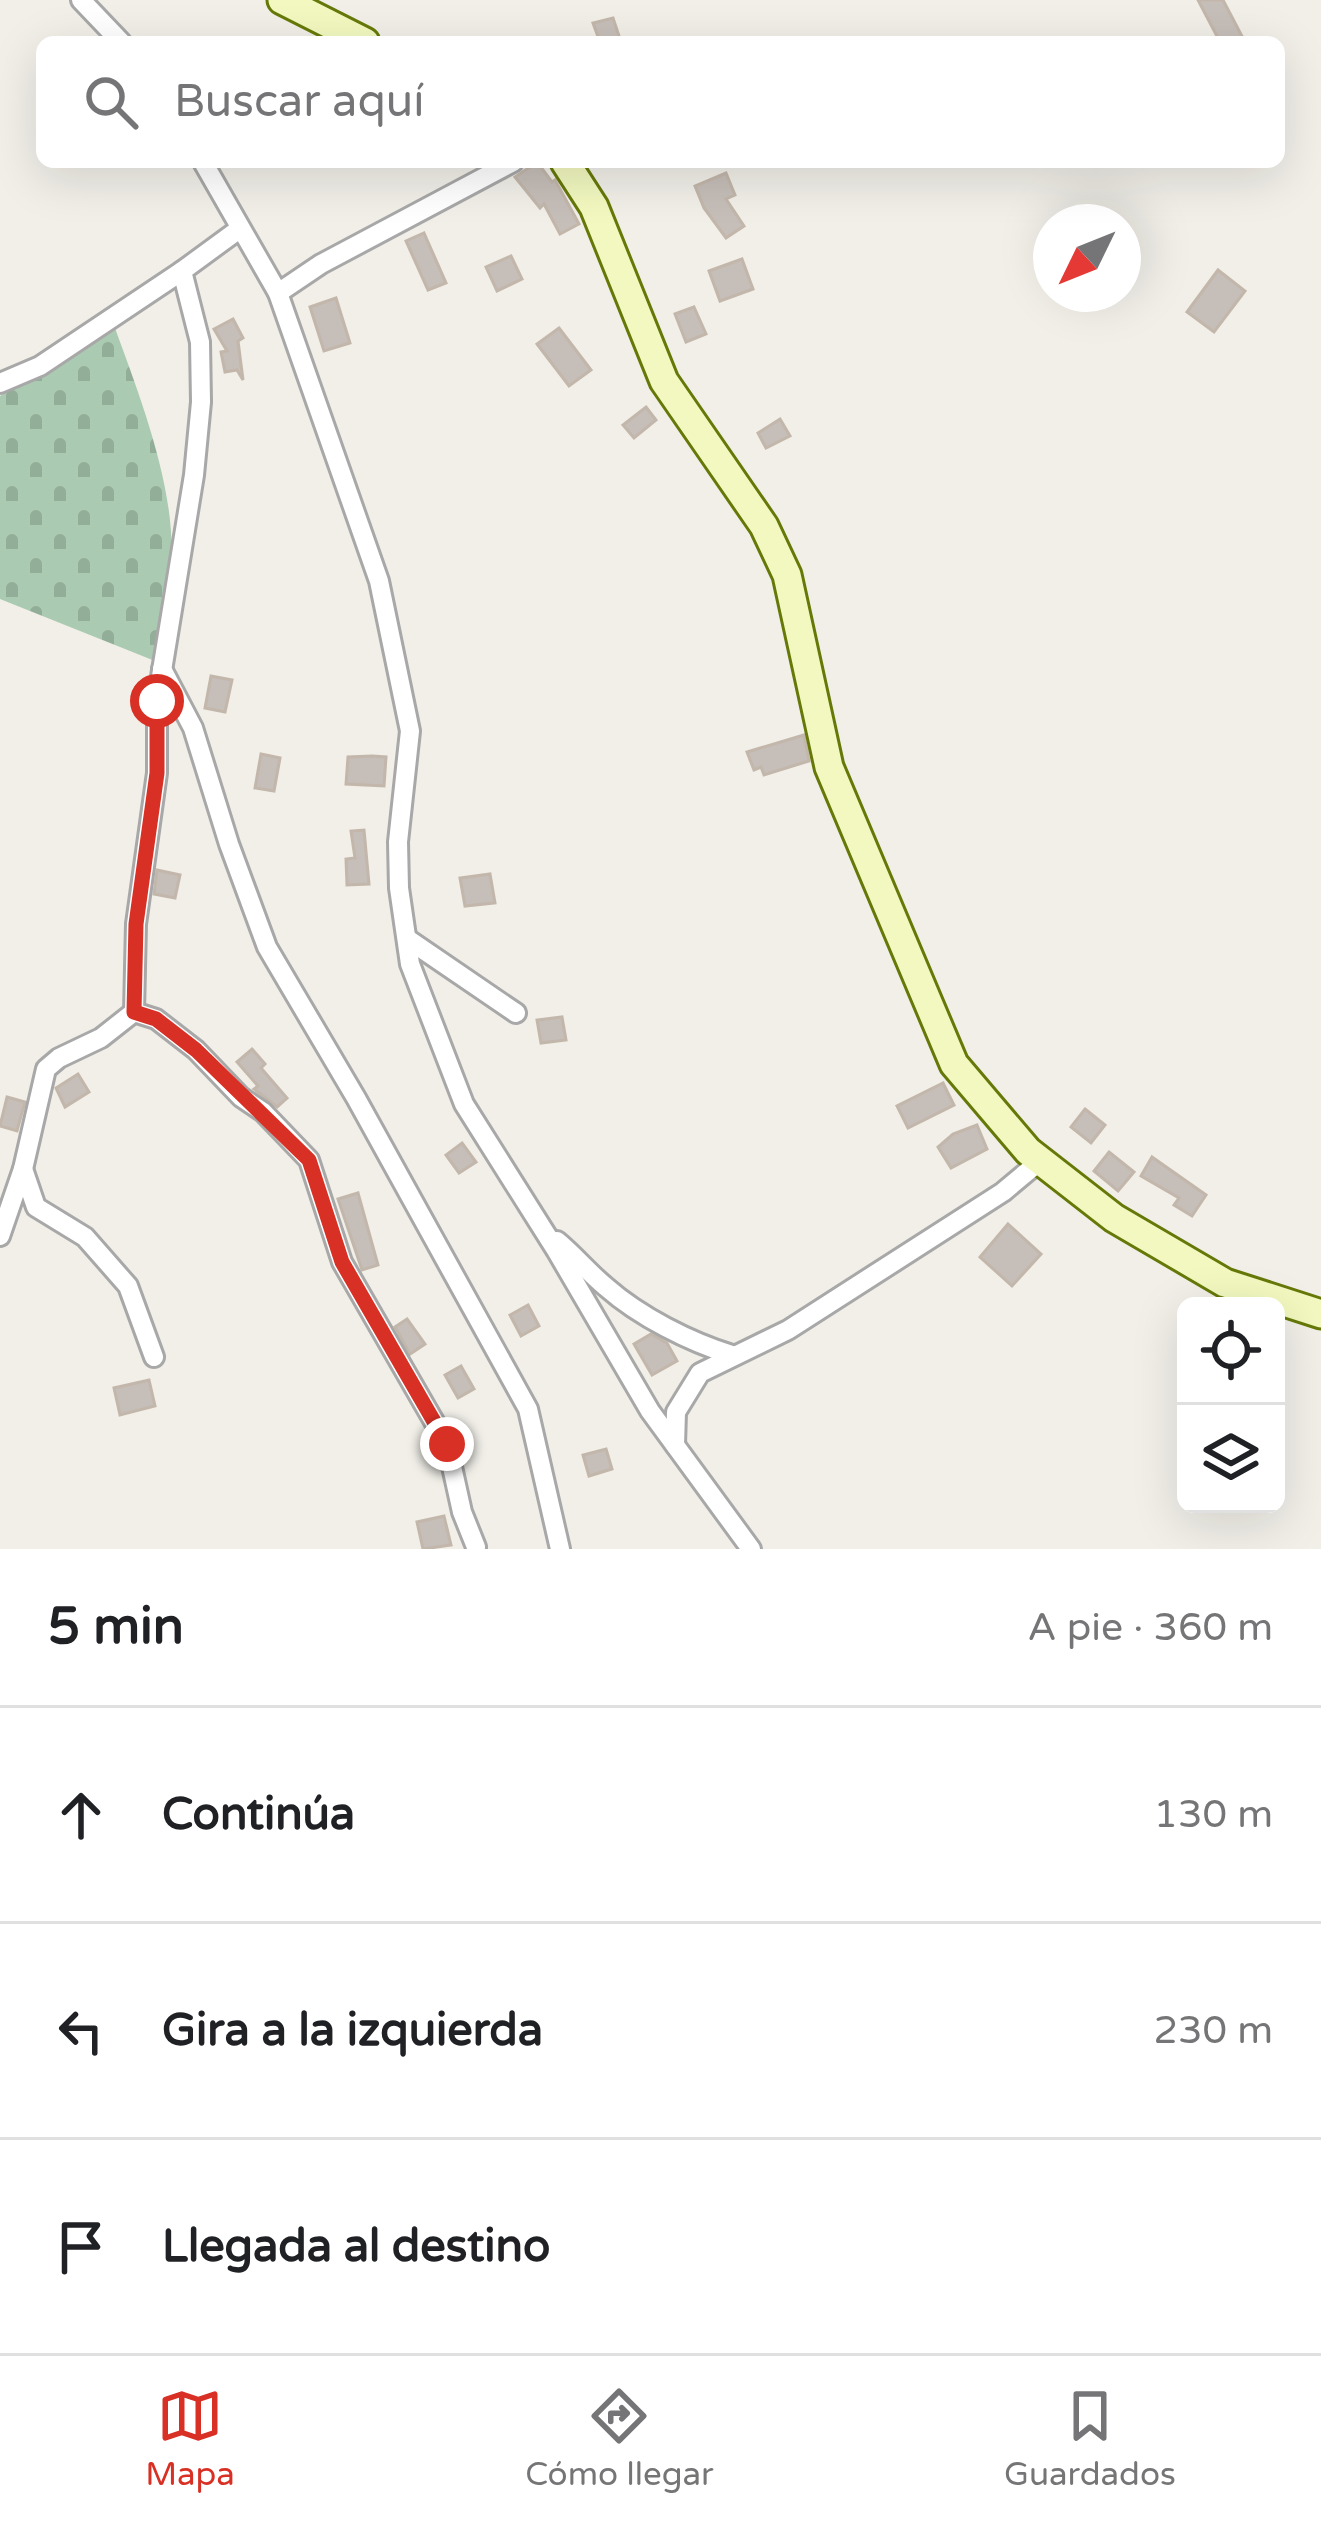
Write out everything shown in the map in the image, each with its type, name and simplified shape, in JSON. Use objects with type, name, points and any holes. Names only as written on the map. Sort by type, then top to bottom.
[{"type":"street","points":[[81,0],[115,36]]},
{"type":"street","points":[[282,0],[353,36]]},
{"type":"street","points":[[205,168],[278,293],[380,581],[410,731],[398,842],[410,964],[464,1104],[650,1411],[751,1549]]},
{"type":"street","points":[[278,293],[321,264],[502,168]]},
{"type":"street","points":[[569,168],[594,207],[664,381],[764,526],[787,575],[829,767],[954,1064],[1028,1151],[1114,1218],[1225,1283],[1321,1314]]},
{"type":"street","points":[[0,383],[40,366],[238,230]]},
{"type":"street","points":[[134,1012],[136,924],[157,773],[157,701],[194,475],[201,402],[200,342],[182,271]]},
{"type":"street","points":[[162,668],[194,728],[267,947],[528,1409],[560,1549]]},
{"type":"street","points":[[409,940],[516,1013]]},
{"type":"street","points":[[0,1236],[46,1070],[134,1012]]},
{"type":"street","points":[[134,1012],[156,1019],[196,1050],[309,1160],[342,1262],[447,1444],[462,1512],[476,1547]]},
{"type":"street","points":[[675,1445],[676,1412],[700,1373],[807,1318],[1003,1192],[1040,1161]]},
{"type":"street","points":[[22,1169],[36,1207],[86,1238],[128,1286],[154,1357]]},
{"type":"street","points":[[543,1229],[628,1303],[689,1340],[732,1355]]},
{"type":"green space","points":[[115,328],[155,446],[168,508],[170,579],[155,661],[0,599],[0,396]]},
{"type":"building","points":[[1198,0],[1223,0],[1242,36],[1217,36]]},
{"type":"building","points":[[613,18],[619,36],[598,36],[593,23]]},
{"type":"building","points":[[528,168],[542,168],[555,180],[579,224],[560,234],[544,204],[540,208],[515,177]]},
{"type":"building","points":[[726,173],[735,195],[726,199],[744,226],[726,238],[695,186]]},
{"type":"building","points":[[424,233],[446,283],[428,290],[406,241]]},
{"type":"building","points":[[511,256],[522,279],[497,291],[486,267]]},
{"type":"building","points":[[742,259],[753,289],[720,301],[709,271]]},
{"type":"building","points":[[1218,270],[1245,291],[1214,332],[1187,312]]},
{"type":"building","points":[[336,298],[350,343],[324,351],[310,307]]},
{"type":"building","points":[[694,307],[706,334],[686,342],[675,314]]},
{"type":"building","points":[[233,319],[243,338],[238,341],[243,380],[237,370],[225,372],[221,352],[227,351],[214,329]]},
{"type":"building","points":[[559,328],[591,370],[569,386],[537,344]]},
{"type":"building","points":[[646,407],[656,420],[634,438],[623,425]]},
{"type":"building","points":[[780,419],[790,436],[766,448],[758,433]]},
{"type":"building","points":[[211,676],[232,680],[225,712],[205,708]]},
{"type":"building","points":[[804,735],[809,761],[764,775],[761,767],[754,770],[747,752]]},
{"type":"building","points":[[261,754],[280,758],[274,791],[255,788]]},
{"type":"building","points":[[348,757],[386,757],[384,786],[346,784]]},
{"type":"building","points":[[364,830],[369,884],[347,885],[346,859],[355,858],[351,831]]},
{"type":"building","points":[[157,870],[180,875],[175,898],[154,894]]},
{"type":"building","points":[[490,874],[495,903],[465,906],[460,878]]},
{"type":"building","points":[[562,1017],[566,1040],[541,1043],[537,1020]]},
{"type":"building","points":[[252,1049],[265,1064],[261,1068],[287,1098],[277,1107],[254,1089],[258,1086],[237,1062]]},
{"type":"building","points":[[78,1074],[89,1092],[65,1107],[56,1088]]},
{"type":"building","points":[[943,1083],[954,1105],[908,1128],[897,1106]]},
{"type":"building","points":[[7,1097],[25,1102],[17,1131],[0,1126]]},
{"type":"building","points":[[1085,1109],[1105,1125],[1091,1143],[1071,1127]]},
{"type":"building","points":[[977,1125],[987,1149],[951,1168],[938,1147],[953,1134]]},
{"type":"building","points":[[462,1143],[476,1162],[459,1173],[446,1155]]},
{"type":"building","points":[[1109,1152],[1134,1172],[1118,1191],[1094,1171]]},
{"type":"building","points":[[1152,1157],[1206,1195],[1192,1216],[1174,1205],[1179,1198],[1141,1176]]},
{"type":"building","points":[[358,1193],[378,1265],[362,1270],[338,1199]]},
{"type":"building","points":[[1008,1224],[1041,1254],[1012,1286],[980,1257]]},
{"type":"building","points":[[528,1305],[539,1326],[521,1336],[510,1315]]},
{"type":"building","points":[[407,1319],[425,1344],[410,1354],[395,1327]]},
{"type":"building","points":[[651,1334],[667,1343],[677,1361],[652,1375],[634,1344]]},
{"type":"building","points":[[461,1366],[474,1389],[458,1398],[445,1375]]},
{"type":"building","points":[[149,1380],[155,1406],[120,1415],[114,1388]]},
{"type":"building","points":[[606,1449],[612,1469],[589,1476],[583,1455]]},
{"type":"building","points":[[444,1516],[451,1545],[423,1549],[417,1522]]},
{"type":"route","points":[[157,701],[157,773],[136,924],[134,1012],[156,1019],[196,1050],[309,1160],[342,1262],[447,1444]]}]
